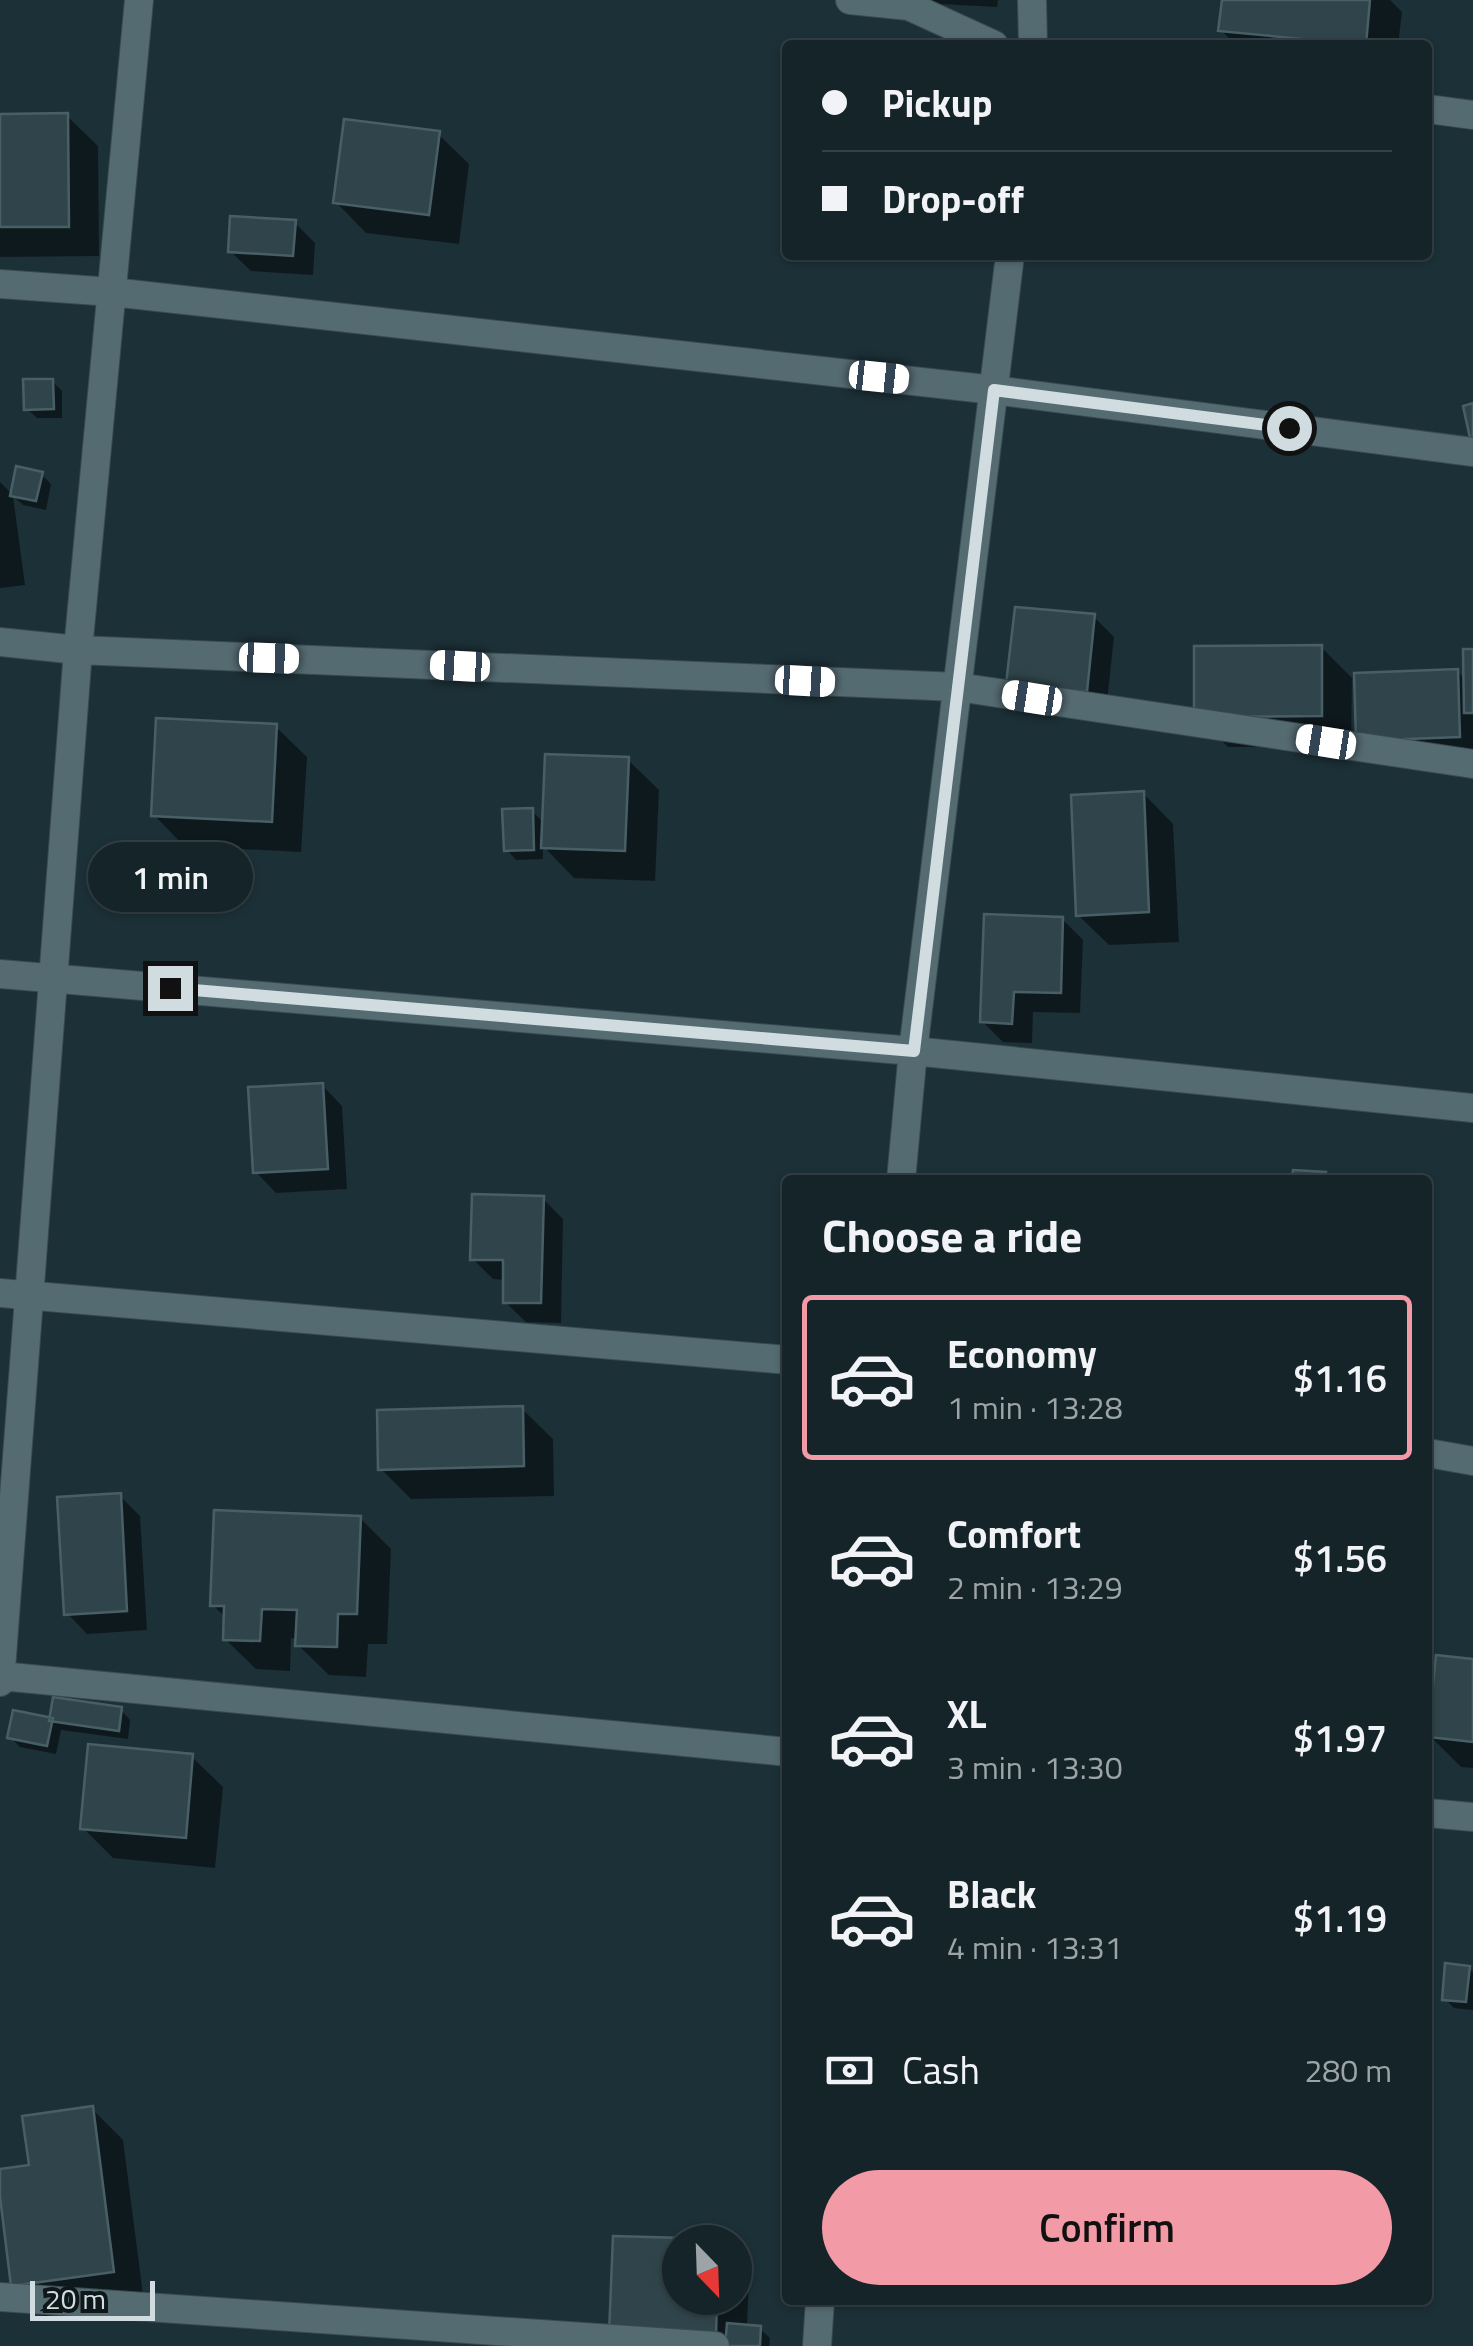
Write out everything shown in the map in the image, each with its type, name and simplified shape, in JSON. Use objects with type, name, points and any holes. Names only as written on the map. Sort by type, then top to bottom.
[{"type":"street","points":[[139,0],[78,650],[0,1678],[782,1751]]},
{"type":"street","points":[[850,0],[909,6],[983,40]]},
{"type":"street","points":[[1032,0],[1034,40]]},
{"type":"street","points":[[1432,110],[1473,115]]},
{"type":"street","points":[[902,1175],[1009,260]]},
{"type":"street","points":[[0,284],[112,292],[994,390],[1473,452]]},
{"type":"street","points":[[0,642],[78,650],[958,688],[1473,764]]},
{"type":"street","points":[[0,974],[914,1051],[1473,1108]]},
{"type":"street","points":[[0,1293],[782,1359]]},
{"type":"street","points":[[1432,1455],[1473,1461]]},
{"type":"street","points":[[1432,1813],[1473,1817]]},
{"type":"street","points":[[0,2297],[714,2346]]},
{"type":"street","points":[[817,2346],[820,2305]]},
{"type":"building","points":[[1222,0],[1370,0],[1366,40],[1313,40],[1218,31]]},
{"type":"building","points":[[68,113],[69,227],[0,227],[0,114]]},
{"type":"building","points":[[344,119],[440,131],[429,215],[333,203]]},
{"type":"building","points":[[230,216],[296,220],[293,256],[228,252]]},
{"type":"building","points":[[23,379],[53,379],[54,409],[24,410]]},
{"type":"building","points":[[1473,403],[1473,438],[1470,438],[1463,406]]},
{"type":"building","points":[[16,466],[43,472],[36,501],[10,496]]},
{"type":"building","points":[[1015,607],[1095,614],[1087,692],[1006,684]]},
{"type":"building","points":[[1322,645],[1322,716],[1194,717],[1194,646]]},
{"type":"building","points":[[1463,649],[1473,649],[1473,713],[1464,713]]},
{"type":"building","points":[[1458,669],[1460,737],[1356,741],[1354,673]]},
{"type":"building","points":[[156,718],[277,724],[272,822],[151,816]]},
{"type":"building","points":[[545,754],[629,757],[625,851],[541,848]]},
{"type":"building","points":[[1144,791],[1149,912],[1076,916],[1071,795]]},
{"type":"building","points":[[533,808],[534,850],[504,851],[502,809]]},
{"type":"building","points":[[984,914],[1063,917],[1061,993],[1014,992],[1012,1024],[980,1022]]},
{"type":"building","points":[[323,1083],[328,1169],[253,1173],[248,1087]]},
{"type":"building","points":[[1293,1170],[1326,1172],[1326,1175],[1292,1175]]},
{"type":"building","points":[[472,1194],[544,1196],[541,1303],[503,1303],[503,1260],[470,1260]]},
{"type":"building","points":[[523,1406],[524,1466],[378,1470],[377,1410]]},
{"type":"building","points":[[121,1493],[127,1611],[64,1615],[57,1497]]},
{"type":"building","points":[[214,1510],[361,1516],[357,1614],[338,1614],[337,1647],[295,1646],[297,1610],[262,1609],[260,1641],[223,1640],[224,1606],[210,1606]]},
{"type":"building","points":[[1436,1655],[1473,1659],[1473,1742],[1432,1737]]},
{"type":"building","points":[[53,1697],[122,1707],[119,1731],[49,1721]]},
{"type":"building","points":[[13,1710],[53,1718],[47,1746],[7,1738]]},
{"type":"building","points":[[88,1744],[193,1754],[186,1838],[80,1829]]},
{"type":"building","points":[[1445,1963],[1470,1966],[1466,2002],[1442,2000]]},
{"type":"building","points":[[93,2106],[114,2272],[11,2286],[0,2169],[29,2165],[22,2116]]},
{"type":"building","points":[[613,2236],[662,2237],[662,2315],[717,2315],[716,2336],[609,2334]]},
{"type":"building","points":[[727,2323],[761,2326],[760,2346],[725,2346]]},
{"type":"route","points":[[170,988],[914,1051],[994,390],[1289,428]]}]
